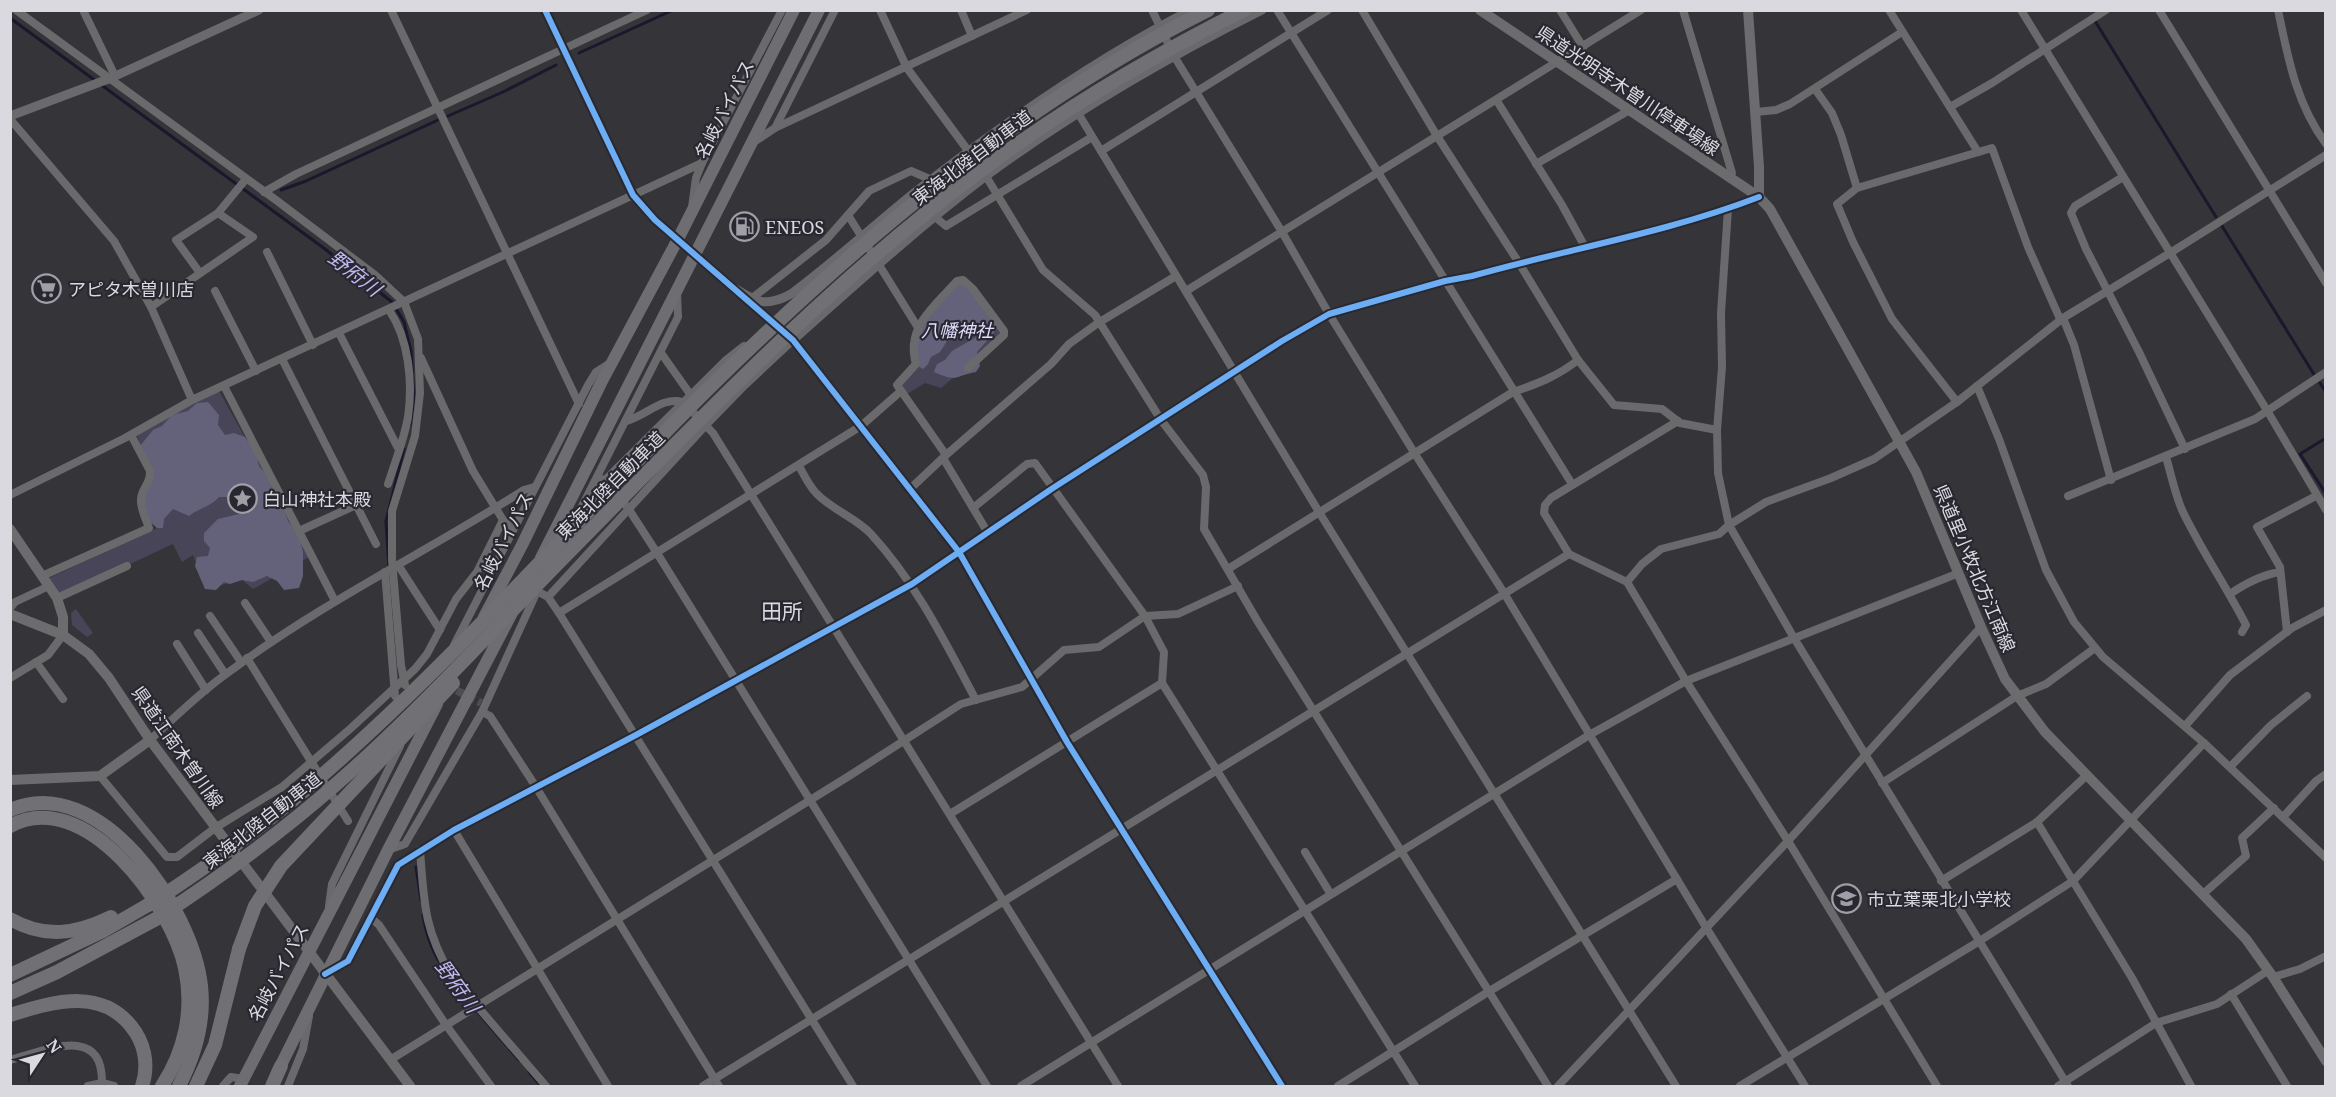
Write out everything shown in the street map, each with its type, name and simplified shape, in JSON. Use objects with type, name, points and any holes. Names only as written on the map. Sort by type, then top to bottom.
[{"type":"highway","name":"名岐バイパス","points":[[242,1083],[308,952],[522,545],[613,361],[678,239],[794,10]]},
{"type":"highway","points":[[271,1086],[388,850],[468,700],[819,10]]},
{"type":"highway","name":"東海北陸自動車道","points":[[10,975],[103,931],[223,855],[327,772],[407,697],[744,353],[870,238],[980,151],[1043,107],[1110,64],[1208,10]]},
{"type":"highway","name":"東海北陸自動車道","points":[[10,993],[57,972],[156,918],[198,892],[268,841],[337,784],[454,671],[565,555],[757,363],[834,292],[933,208],[1039,129],[1114,81],[1244,10]]},
{"type":"highway","points":[[196,1086],[215,1045],[239,950],[255,906],[281,866],[426,715],[565,555]]},
{"type":"highway","points":[[10,810],[32,803],[49,803],[68,807],[86,815],[106,826],[124,842],[141,859],[169,897],[190,939],[201,985],[200,1028],[195,1050],[179,1086]]},
{"type":"highway","points":[[10,826],[25,820],[40,818],[57,819],[73,824],[117,855],[158,904],[169,924],[185,967],[189,1008],[181,1049],[162,1086]]},
{"type":"highway","points":[[10,919],[31,929],[69,932],[103,921],[147,902]]},
{"type":"highway","points":[[10,1015],[75,1000],[94,1002],[108,1007],[126,1020],[140,1039],[145,1053],[142,1086]]},
{"type":"main road","name":"県道光明寺木曽川停車場線","points":[[1480,10],[1759,197]]},
{"type":"main road","points":[[1748,10],[1756,112],[1759,197]]},
{"type":"main road","name":"県道里小牧北方江南線","points":[[1759,197],[1784,231],[1900,442],[1925,492],[1981,627],[2001,670],[2017,696],[2045,732],[2086,776],[2246,939],[2271,973],[2325,1061]]},
{"type":"main road","points":[[10,529],[57,598],[63,617],[63,634]]},
{"type":"main road","name":"県道江南木曽川線","points":[[10,614],[63,634],[89,654],[109,678],[150,740],[215,828],[410,1086]]},
{"type":"main road","points":[[10,780],[100,776],[150,740]]},
{"type":"street","points":[[16,10],[111,78],[244,181],[264,192],[375,275],[409,311],[418,339],[418,418],[392,511],[391,569],[395,696]]},
{"type":"street","points":[[83,10],[111,78]]},
{"type":"street","points":[[192,400],[151,308],[114,241],[10,118],[111,78],[248,13],[259,10]]},
{"type":"street","points":[[391,10],[579,404]]},
{"type":"street","points":[[545,10],[633,195],[655,220],[793,340],[959,552],[1067,742],[1282,1086]]},
{"type":"street","points":[[264,192],[296,174],[564,51],[647,10]]},
{"type":"street","points":[[692,211],[693,194],[702,163],[782,10]]},
{"type":"street","points":[[775,128],[835,10]]},
{"type":"street","points":[[880,10],[907,68],[987,176],[1043,270],[1095,315],[1161,420],[1203,475],[1206,487],[1204,529],[1399,851],[1548,1086]]},
{"type":"street","points":[[961,10],[972,36]]},
{"type":"street","points":[[752,143],[775,128],[1028,10]]},
{"type":"street","points":[[1152,10],[1174,56],[1282,232],[1329,314],[1504,593],[1707,929],[1805,1086]]},
{"type":"street","points":[[736,289],[751,299],[769,303],[791,294],[968,151],[1061,85],[1191,10]]},
{"type":"street","points":[[548,597],[628,508],[745,385],[934,217],[987,176],[1078,113],[1174,56],[1262,10]]},
{"type":"street","points":[[1277,10],[1572,484]]},
{"type":"street","points":[[1101,151],[1328,10]]},
{"type":"street","points":[[1362,10],[1437,136],[1578,360],[1614,405],[1662,409],[1677,421],[1717,430]]},
{"type":"street","points":[[1560,10],[1583,47]]},
{"type":"street","points":[[1186,291],[1641,10]]},
{"type":"street","points":[[1683,10],[1732,173],[1729,178]]},
{"type":"street","points":[[1889,10],[1978,152]]},
{"type":"street","points":[[2021,10],[2268,412],[2325,510]]},
{"type":"street","points":[[1950,107],[2106,10]]},
{"type":"street","points":[[2159,10],[2325,283]]},
{"type":"street","points":[[2278,10],[2294,81],[2313,126],[2325,144]]},
{"type":"street","points":[[1756,112],[1776,110],[1815,89],[1902,32]]},
{"type":"street","points":[[1815,89],[1837,124],[1857,188]]},
{"type":"street","points":[[1497,101],[1585,247]]},
{"type":"street","points":[[1536,164],[1628,111]]},
{"type":"street","points":[[1078,113],[1406,654],[1676,1086]]},
{"type":"street","points":[[934,217],[946,226],[1092,137]]},
{"type":"street","points":[[1957,402],[1892,319],[1853,242],[1837,204],[1857,188],[1992,148],[2028,248],[2074,345],[2111,480]]},
{"type":"street","points":[[1627,582],[1642,564],[1661,549],[1719,534],[1729,525],[1766,502],[1874,459],[1957,402],[2061,319],[2325,155]]},
{"type":"street","points":[[10,495],[131,435],[192,400],[390,310],[702,163]]},
{"type":"street","points":[[751,299],[826,240],[869,191],[911,171],[932,180]]},
{"type":"street","points":[[2123,177],[2075,206],[2071,213],[2185,449]]},
{"type":"street","points":[[200,273],[176,240],[218,213],[244,181]]},
{"type":"street","points":[[325,974],[348,961],[398,865],[420,850],[912,584],[1053,488],[1282,340],[1329,314],[1444,281],[1585,247],[1728,208],[1759,197]]},
{"type":"street","points":[[1728,208],[1721,313],[1722,367],[1717,430],[1718,473],[1729,525],[1794,638],[2067,1084]]},
{"type":"street","points":[[151,308],[253,237],[218,213]]},
{"type":"street","points":[[848,215],[917,326]]},
{"type":"street","points":[[267,252],[313,345]]},
{"type":"street","points":[[910,489],[944,456],[1051,364],[1069,345],[1098,323],[1176,276]]},
{"type":"street","points":[[968,368],[1004,335],[1004,331],[973,289],[963,280],[957,281],[917,326],[913,353],[916,364],[897,385],[944,456],[988,533]]},
{"type":"street","points":[[215,291],[256,372]]},
{"type":"street","points":[[388,850],[405,844],[483,707],[537,591],[601,479],[626,421],[678,317],[677,291]]},
{"type":"street","points":[[388,484],[408,417],[407,366],[401,335],[390,310]]},
{"type":"street","points":[[601,479],[725,361],[773,322]]},
{"type":"street","points":[[339,333],[399,450]]},
{"type":"street","points":[[661,353],[690,394]]},
{"type":"street","points":[[419,354],[473,471],[503,520],[513,529]]},
{"type":"street","points":[[282,359],[376,544]]},
{"type":"street","points":[[1228,568],[1514,392],[1566,370],[1578,360]]},
{"type":"street","points":[[327,917],[332,884],[391,764],[596,372],[613,361]]},
{"type":"street","points":[[2068,496],[2166,457],[2268,412],[2325,372]]},
{"type":"street","points":[[224,386],[335,601]]},
{"type":"street","points":[[1977,386],[1999,439],[2046,570],[2074,622],[2103,657],[2186,726],[2325,858]]},
{"type":"street","points":[[559,613],[861,426],[901,391]]},
{"type":"street","points":[[626,421],[637,418],[668,400],[683,402],[706,425],[1118,1086]]},
{"type":"street","points":[[1677,421],[1551,498],[1545,505],[1544,513],[1569,554],[1627,582],[1937,1086]]},
{"type":"street","points":[[10,608],[15,602],[46,581],[149,528],[141,495],[151,477],[150,471],[131,435]]},
{"type":"street","points":[[2166,457],[2181,509],[2246,625],[2242,632]]},
{"type":"street","points":[[973,508],[1027,464],[1035,463],[1145,616],[1164,652],[1162,684],[1415,1086]]},
{"type":"street","points":[[799,466],[814,492],[857,521],[870,533],[912,584],[976,700]]},
{"type":"street","points":[[601,479],[628,508],[987,1086]]},
{"type":"street","points":[[150,740],[244,660],[335,601],[524,489],[534,487]]},
{"type":"street","points":[[2287,632],[2280,567],[2257,527],[2316,496]]},
{"type":"street","points":[[298,531],[356,505]]},
{"type":"street","points":[[100,776],[167,857],[177,857],[215,828],[282,787],[395,686],[404,681],[427,654],[456,599],[477,572],[503,520]]},
{"type":"street","points":[[703,1086],[717,1083],[812,1019],[1003,900],[1569,554]]},
{"type":"street","points":[[57,598],[128,566]]},
{"type":"street","points":[[391,569],[440,630]]},
{"type":"street","points":[[391,569],[404,681]]},
{"type":"street","points":[[2230,594],[2246,582],[2266,574],[2280,572]]},
{"type":"street","points":[[1021,1086],[1590,734],[1686,681],[1959,573]]},
{"type":"street","points":[[390,1060],[961,704],[1022,687],[1064,650],[1099,647],[1145,616],[1178,614],[1238,586]]},
{"type":"street","points":[[537,591],[548,597],[559,613],[853,1086]]},
{"type":"street","points":[[245,603],[272,642]]},
{"type":"street","points":[[2186,726],[2230,675],[2287,632],[2325,610]]},
{"type":"street","points":[[210,616],[244,660],[348,820]]},
{"type":"street","points":[[1558,1086],[1707,929],[1981,627]]},
{"type":"street","points":[[198,633],[225,674]]},
{"type":"street","points":[[10,678],[52,650],[63,634]]},
{"type":"street","points":[[177,644],[206,690]]},
{"type":"street","points":[[1882,783],[2017,696],[2046,684],[2095,648]]},
{"type":"street","points":[[36,662],[63,699]]},
{"type":"street","points":[[415,669],[424,674]]},
{"type":"street","points":[[950,814],[1162,684]]},
{"type":"street","points":[[2230,767],[2271,725],[2307,696]]},
{"type":"street","points":[[483,707],[536,787],[717,1083]]},
{"type":"street","points":[[1740,1086],[1978,942],[2073,881],[2204,743]]},
{"type":"street","points":[[2283,818],[2325,774]]},
{"type":"street","points":[[1941,881],[2037,822],[2086,776]]},
{"type":"street","points":[[2203,894],[2246,856],[2242,838],[2274,808]]},
{"type":"street","points":[[2037,822],[2132,978],[2191,1086]]},
{"type":"street","points":[[454,830],[536,970],[608,1086]]},
{"type":"street","points":[[420,850],[427,922],[432,939],[452,977],[474,1008],[546,1086]]},
{"type":"street","points":[[1305,852],[1330,893]]},
{"type":"street","points":[[1338,1086],[1488,992],[1677,879]]},
{"type":"street","points":[[370,918],[379,925],[446,1025],[491,1086]]},
{"type":"street","points":[[2058,1086],[2067,1084],[2156,1023],[2217,1004],[2230,994],[2271,973],[2300,969],[2325,956]]},
{"type":"street","points":[[2230,994],[2287,1086]]},
{"type":"street","points":[[288,1086],[303,1049],[312,1000]]},
{"type":"street","points":[[10,1060],[68,1044],[81,1045],[93,1053],[97,1059],[102,1074],[102,1083]]},
{"type":"street","points":[[223,1086],[231,1077],[242,1083]]},
{"type":"street","points":[[88,1086],[102,1083],[114,1086]]},
{"type":"green space","name":"八幡神社","points":[[964,279],[1000,326],[977,352],[980,366],[976,372],[952,378],[934,372],[937,364],[945,360],[952,351],[978,336],[981,327],[975,324],[963,329],[958,338],[947,341],[940,352],[931,357],[923,369],[918,366],[916,339],[925,318]]},
{"type":"green space","name":"八幡神社","points":[[957,281],[1004,335],[941,388],[925,383],[907,394],[897,385],[916,364],[917,326]]},
{"type":"green space","points":[[218,389],[311,556],[253,589],[242,580],[205,589],[193,555],[182,562],[173,544],[57,598],[45,580],[157,528],[144,498],[151,477],[136,432]]},
{"type":"green space","points":[[208,402],[219,415],[218,425],[225,435],[234,433],[245,437],[256,452],[259,466],[270,479],[272,490],[283,506],[288,521],[299,535],[303,552],[303,576],[299,588],[284,590],[277,581],[267,576],[253,582],[242,580],[230,584],[224,582],[216,590],[205,589],[195,566],[197,557],[208,556],[210,548],[204,541],[204,533],[218,519],[239,514],[242,505],[237,497],[219,497],[189,516],[173,509],[164,519],[163,528],[157,528],[148,520],[144,498],[148,479],[140,446],[153,430],[162,426],[172,415],[188,411],[197,403]]},
{"type":"green space","points":[[76,609],[93,633],[87,637],[72,625],[71,613]]},
{"type":"waterway","points":[[579,53],[673,10]]},
{"type":"waterway","name":"野府川","points":[[10,18],[325,249],[392,302],[404,322],[411,351],[414,402],[410,425]]},
{"type":"waterway","points":[[2095,21],[2216,217]]},
{"type":"waterway","points":[[448,116],[556,65]]},
{"type":"waterway","points":[[281,190],[306,181],[438,120]]},
{"type":"waterway","points":[[2222,226],[2315,376]]},
{"type":"waterway","points":[[2320,383],[2326,392]]},
{"type":"waterway","points":[[2326,438],[2300,454],[2326,494]]},
{"type":"waterway","name":"野府川","points":[[389,569],[386,521],[404,449]]},
{"type":"waterway","name":"野府川","points":[[416,867],[421,900]]},
{"type":"waterway","name":"野府川","points":[[423,915],[430,942],[443,967]]},
{"type":"waterway","name":"野府川","points":[[457,988],[519,1060]]},
{"type":"waterway","name":"野府川","points":[[529,1072],[541,1086]]},
{"type":"tunnel","points":[[446,685],[481,703]]},
{"type":"cycle path","points":[[545,10],[633,195],[655,220],[793,340],[959,552],[1067,742],[1282,1086]]},
{"type":"cycle path","points":[[325,974],[348,961],[398,865],[454,830],[636,735],[912,584],[1053,488],[1282,341],[1329,314],[1445,281],[1652,231],[1759,197]]},
{"type":"place","name":"ENEOS","points":[[744,227]]},
{"type":"place","name":"アピタ木曽川店","points":[[47,289]]},
{"type":"place","name":"白山神社本殿","points":[[242,499]]},
{"type":"place","name":"市立葉栗北小学校","points":[[1846,899]]},
{"type":"district","name":"田所","points":[[782,611]]}]
